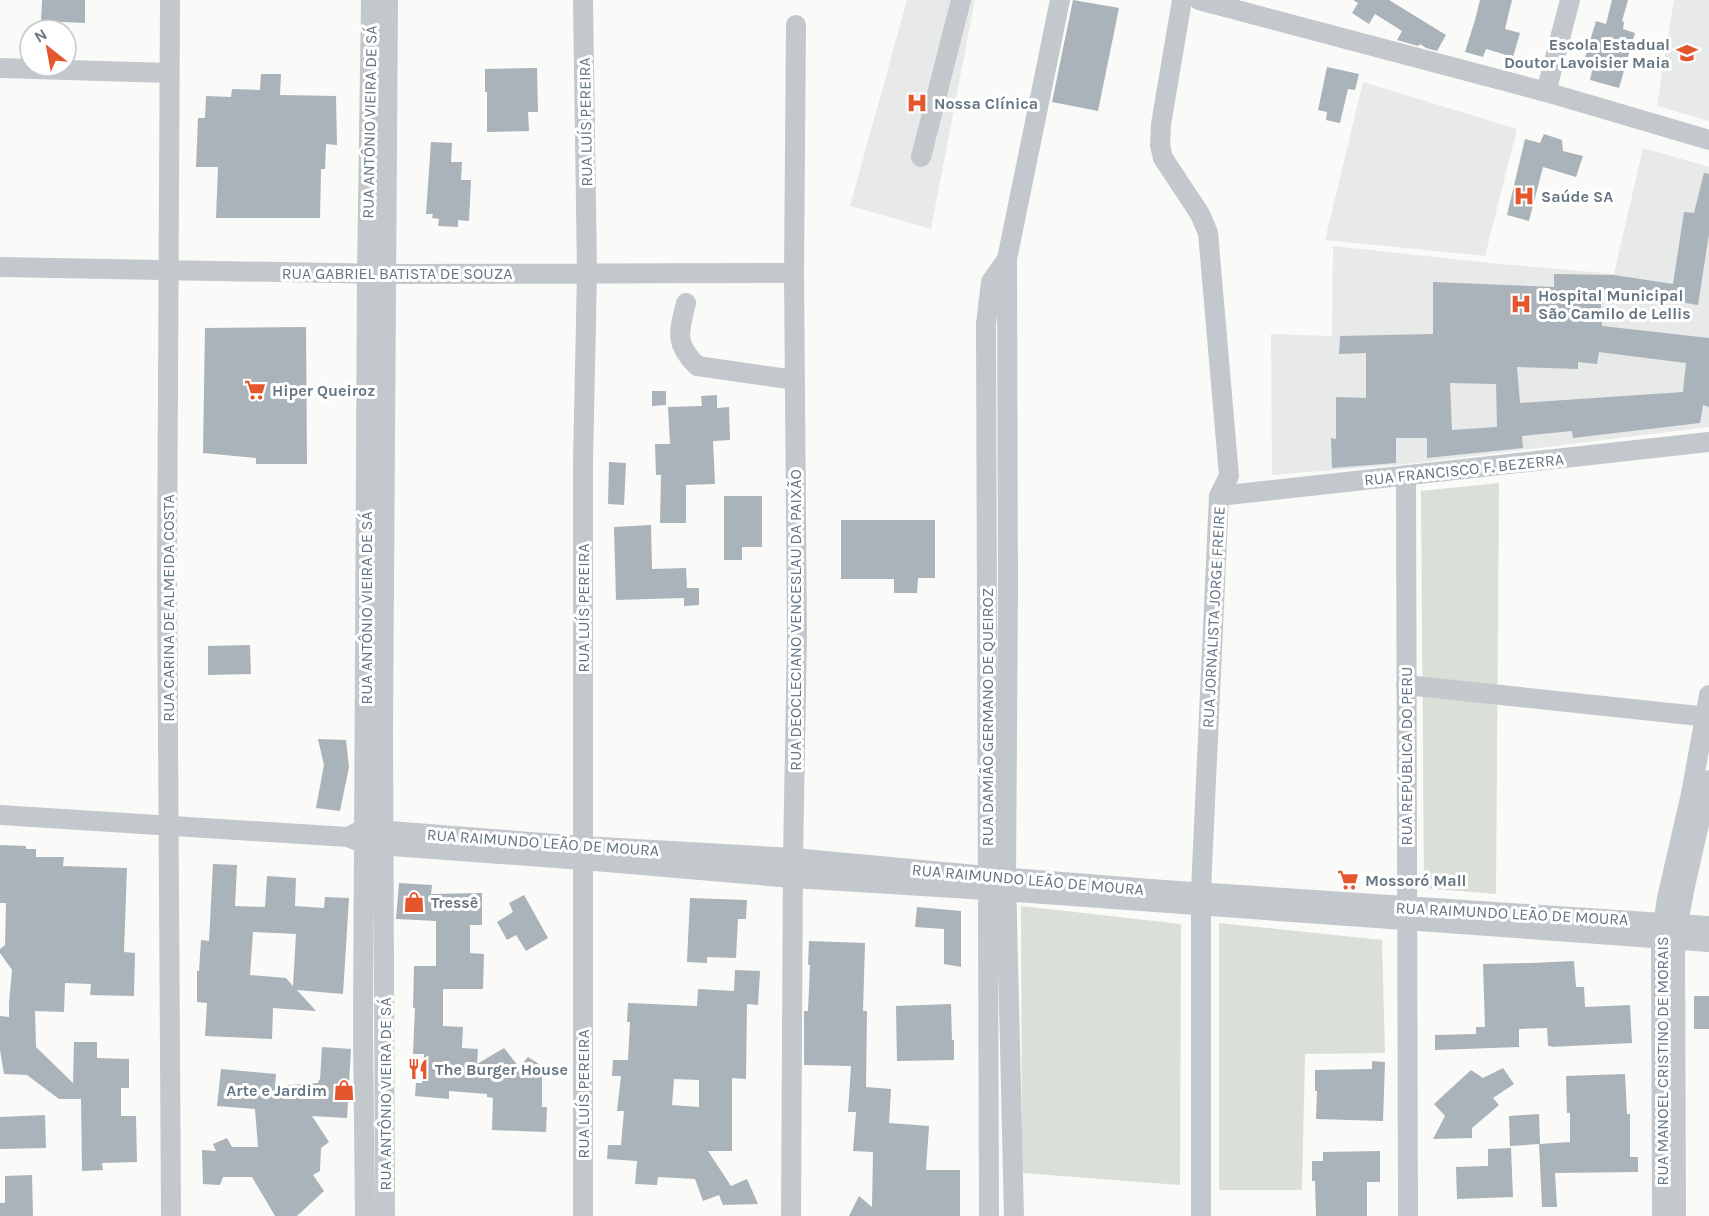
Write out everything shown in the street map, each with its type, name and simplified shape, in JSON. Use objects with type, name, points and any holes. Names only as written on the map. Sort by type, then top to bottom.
[{"type":"street","name":"RUA CARINA DE ALMEIDA COSTA","points":[[170,0],[168,271],[171,1216]]},
{"type":"street","name":"RUA ANTÔNIO VIEIRA DE SÁ","points":[[365,1216],[363,1033],[387,273],[379,22],[371,0]]},
{"type":"street","name":"RUA ANTÔNIO VIEIRA DE SÁ","points":[[385,1216],[369,837],[367,273],[379,22],[388,0]]},
{"type":"street","name":"RUA LUÍS PEREIRA","points":[[583,0],[587,273],[583,462],[584,1216]]},
{"type":"street","points":[[921,157],[961,0]]},
{"type":"street","name":"RUA DAMIÃO GERMANO DE QUEIROZ","points":[[988,1216],[996,884],[1008,589],[1007,259],[1060,0]]},
{"type":"street","name":"RUA JORNALISTA JORGE FREIRE","points":[[1182,0],[1161,124],[1160,145],[1164,158],[1200,214],[1208,233],[1229,476],[1219,496],[1201,899],[1201,1216]]},
{"type":"street","points":[[1546,92],[1570,0]]},
{"type":"street","points":[[1203,1],[1546,92],[1709,140]]},
{"type":"street","name":"RUA DEOCLECIANO VENCESLAU DA PAIXÃO","points":[[791,1216],[793,858],[798,636],[794,273],[796,25]]},
{"type":"street","points":[[0,68],[169,73]]},
{"type":"street","name":"RUA DAMIÃO GERMANO DE QUEIROZ","points":[[1007,259],[991,282],[986,324],[987,588],[996,884],[1014,1216]]},
{"type":"street","name":"RUA GABRIEL BATISTA DE SOUZA","points":[[0,267],[367,273],[794,273]]},
{"type":"street","points":[[686,303],[680,329],[680,342],[688,357],[697,366],[795,380]]},
{"type":"street","name":"RUA FRANCISCO F. BEZERRA","points":[[1219,496],[1709,442]]},
{"type":"street","name":"RUA REPÚBLICA DO PERU","points":[[1406,475],[1408,1216]]},
{"type":"street","points":[[987,588],[1008,589]]},
{"type":"street","points":[[1406,685],[1707,716]]},
{"type":"street","name":"RUA MANOEL CRISTINO DE MORAIS","points":[[1662,1216],[1669,930],[1709,695]]},
{"type":"street","name":"RUA MANOEL CRISTINO DE MORAIS","points":[[1676,1216],[1669,930],[1685,886],[1709,780]]},
{"type":"street","name":"RUA RAIMUNDO LEÃO DE MOURA","points":[[0,815],[369,837],[583,853],[793,878],[996,884],[1407,914],[1669,930],[1709,926]]},
{"type":"street","name":"RUA RAIMUNDO LEÃO DE MOURA","points":[[583,853],[793,858],[996,884]]},
{"type":"street","name":"RUA RAIMUNDO LEÃO DE MOURA","points":[[1669,930],[1709,942]]},
{"type":"shaded area","name":"Nossa Clínica","points":[[907,0],[975,0],[931,229],[850,206]]},
{"type":"shaded area","name":"Escola Estadual Doutor Lavoisier Maia","points":[[1674,0],[1709,0],[1709,121],[1657,106]]},
{"type":"shaded area","points":[[1363,82],[1517,129],[1485,256],[1325,240]]},
{"type":"shaded area","name":"Hospital Municipal São Camilo de Lellis","points":[[1643,148],[1709,167],[1709,427],[1408,464],[1272,475],[1271,334],[1332,336],[1333,246],[1614,274]]},
{"type":"shaded area","points":[[1499,483],[1496,894],[1424,888],[1421,491]]},
{"type":"shaded area","points":[[1021,906],[1181,924],[1180,1185],[1022,1173]]},
{"type":"shaded area","points":[[1219,923],[1382,940],[1385,1053],[1305,1054],[1302,1190],[1219,1190]]},
{"type":"building","points":[[42,0],[85,0],[85,23],[78,23],[78,18],[41,18]]},
{"type":"building","points":[[1073,0],[1119,8],[1098,111],[1052,102]]},
{"type":"building","points":[[1353,0],[1389,0],[1446,35],[1437,51],[1420,44],[1418,46],[1397,40],[1402,31],[1375,14],[1369,24],[1352,13],[1358,3]]},
{"type":"building","points":[[1480,0],[1512,0],[1505,29],[1520,33],[1513,57],[1486,49],[1483,57],[1465,52]]},
{"type":"building","points":[[1612,0],[1628,0],[1622,21],[1624,22],[1623,29],[1635,33],[1619,88],[1590,80],[1592,71],[1582,68],[1596,21],[1606,24]]},
{"type":"building","points":[[1327,67],[1359,74],[1355,90],[1348,89],[1340,123],[1326,120],[1327,112],[1318,110]]},
{"type":"building","points":[[537,68],[538,112],[528,112],[529,131],[487,132],[485,69]]},
{"type":"building","points":[[261,74],[281,74],[280,95],[336,96],[337,145],[326,144],[325,169],[321,169],[320,218],[216,218],[218,167],[196,167],[198,118],[205,118],[206,96],[231,97],[232,89],[260,90]]},
{"type":"building","name":"Saúde SA","points":[[1544,134],[1562,140],[1563,151],[1583,156],[1576,177],[1543,167],[1529,221],[1507,215],[1525,139],[1540,143]]},
{"type":"building","points":[[431,142],[452,143],[451,162],[462,162],[461,180],[471,180],[469,221],[458,220],[458,227],[438,226],[439,219],[432,218],[433,214],[426,214]]},
{"type":"building","points":[[1704,173],[1709,174],[1709,234],[1698,305],[1600,289],[1602,326],[1709,338],[1709,407],[1703,405],[1700,423],[1573,438],[1572,431],[1522,436],[1523,448],[1427,458],[1427,438],[1396,438],[1396,463],[1332,468],[1331,438],[1336,439],[1336,397],[1366,398],[1366,353],[1339,354],[1340,336],[1433,334],[1433,282],[1554,287],[1554,274],[1614,275],[1673,284],[1684,212],[1694,213]],"holes":[[[1599,352],[1686,363],[1683,392],[1520,403],[1517,367],[1578,369],[1578,362],[1597,364]],[[1450,383],[1496,384],[1497,427],[1452,430]]]},
{"type":"building","name":"Hiper Queiroz","points":[[306,327],[307,464],[256,464],[256,458],[203,453],[205,328]]},
{"type":"building","points":[[652,391],[666,391],[666,405],[652,406]]},
{"type":"building","points":[[717,395],[717,408],[729,407],[730,440],[713,441],[715,484],[686,485],[686,523],[660,523],[661,475],[656,475],[655,444],[670,444],[668,407],[702,406],[701,396]]},
{"type":"building","points":[[609,462],[626,463],[624,505],[608,504]]},
{"type":"building","points":[[724,496],[762,496],[762,547],[742,547],[742,560],[724,560]]},
{"type":"building","points":[[841,520],[935,520],[935,578],[918,578],[917,593],[894,593],[894,579],[841,579]]},
{"type":"building","points":[[651,525],[652,569],[686,568],[687,588],[699,588],[699,605],[684,606],[684,598],[616,600],[614,527]]},
{"type":"building","points":[[250,645],[251,674],[208,675],[208,646]]},
{"type":"building","points":[[318,739],[346,740],[349,767],[340,811],[316,808],[324,765]]},
{"type":"building","points":[[0,845],[26,846],[26,849],[36,849],[36,857],[64,857],[63,866],[127,868],[124,952],[135,953],[134,996],[90,995],[91,984],[65,983],[64,1012],[35,1011],[36,1047],[73,1083],[74,1042],[97,1042],[97,1058],[129,1059],[129,1088],[121,1088],[121,1116],[136,1116],[137,1162],[102,1163],[103,1170],[82,1171],[81,1099],[59,1099],[27,1075],[4,1074],[0,1050],[0,1016],[9,1017],[12,970],[0,953],[0,949],[5,945],[6,903],[0,903]]},
{"type":"building","points":[[213,864],[237,865],[235,906],[265,907],[267,876],[296,878],[295,906],[324,908],[325,897],[349,898],[343,994],[297,990],[316,1011],[273,1008],[272,1039],[205,1036],[207,1003],[197,1002],[197,971],[199,971],[201,940],[209,941]],"holes":[[[253,932],[296,934],[293,986],[286,978],[250,975]]]},
{"type":"building","points":[[399,883],[432,885],[431,894],[482,893],[482,925],[470,925],[470,953],[484,954],[483,989],[443,989],[443,1026],[463,1027],[462,1048],[478,1049],[477,1064],[504,1048],[519,1067],[528,1057],[542,1066],[542,1107],[547,1107],[546,1132],[492,1130],[493,1098],[487,1097],[487,1094],[449,1091],[449,1099],[415,1096],[416,1083],[422,1083],[424,1054],[413,1054],[414,966],[436,966],[436,921],[396,919]]},
{"type":"building","points":[[524,895],[548,938],[526,951],[516,935],[507,940],[497,922],[513,912],[509,903]]},
{"type":"building","points":[[690,898],[747,900],[746,919],[738,919],[736,958],[707,957],[707,963],[687,962]]},
{"type":"building","points":[[917,907],[961,911],[961,967],[944,964],[944,929],[915,927]]},
{"type":"building","points":[[809,941],[865,943],[863,1011],[867,1011],[866,1087],[891,1089],[889,1123],[929,1126],[926,1170],[960,1170],[960,1216],[849,1216],[859,1196],[872,1207],[873,1152],[853,1151],[856,1112],[848,1112],[851,1066],[804,1065],[804,1011],[808,1011]]},
{"type":"building","points":[[1574,961],[1576,987],[1584,987],[1585,1007],[1630,1005],[1632,1043],[1550,1047],[1552,1046],[1548,1046],[1547,1028],[1519,1029],[1519,1047],[1435,1050],[1435,1035],[1476,1034],[1476,1027],[1485,1027],[1483,964]]},
{"type":"building","points":[[735,970],[760,971],[758,1005],[747,1004],[746,1079],[732,1078],[732,1151],[708,1151],[731,1186],[747,1179],[758,1204],[723,1205],[719,1195],[703,1201],[695,1179],[658,1177],[657,1185],[635,1184],[637,1161],[607,1159],[608,1145],[621,1145],[624,1111],[617,1111],[621,1076],[612,1076],[613,1060],[628,1060],[630,1022],[627,1022],[628,1003],[697,1006],[698,989],[734,991]],"holes":[[[674,1079],[699,1080],[699,1107],[672,1105]]]},
{"type":"building","points":[[1694,996],[1709,996],[1709,1029],[1694,1029]]},
{"type":"building","points":[[951,1004],[954,1060],[897,1061],[896,1006]]},
{"type":"building","points":[[322,1047],[351,1049],[347,1118],[312,1116],[329,1142],[321,1148],[320,1171],[313,1175],[324,1191],[297,1216],[275,1216],[252,1177],[223,1177],[220,1185],[203,1184],[202,1150],[216,1151],[213,1144],[227,1138],[232,1147],[258,1147],[255,1109],[217,1106],[221,1069],[276,1074],[275,1086],[318,1083]]},
{"type":"building","points":[[1372,1061],[1385,1062],[1383,1121],[1316,1119],[1315,1070],[1372,1069]]},
{"type":"building","points":[[1503,1068],[1514,1084],[1493,1098],[1499,1105],[1472,1128],[1472,1138],[1433,1139],[1445,1116],[1434,1104],[1471,1070],[1483,1078]]},
{"type":"building","points":[[1625,1074],[1627,1114],[1630,1114],[1630,1157],[1638,1157],[1638,1172],[1555,1173],[1557,1207],[1542,1207],[1539,1144],[1510,1146],[1509,1116],[1539,1114],[1540,1144],[1570,1142],[1566,1076]]},
{"type":"building","points":[[45,1115],[46,1148],[0,1149],[0,1117]]},
{"type":"building","points":[[1511,1148],[1513,1197],[1457,1199],[1456,1167],[1488,1166],[1488,1149]]},
{"type":"building","points":[[1380,1151],[1380,1182],[1367,1182],[1367,1216],[1316,1216],[1312,1161],[1323,1161],[1323,1152]]},
{"type":"building","points":[[32,1175],[33,1216],[0,1216],[0,1203],[5,1203],[5,1176]]},
{"type":"place","name":"Escola Estadual Doutor Lavoisier Maia","points":[[1687,53]]},
{"type":"place","name":"Nossa Clínica","points":[[917,103]]},
{"type":"place","name":"Saúde SA","points":[[1524,196]]},
{"type":"place","name":"Hospital Municipal São Camilo de Lellis","points":[[1521,304]]},
{"type":"place","name":"Hiper Queiroz","points":[[255,390]]},
{"type":"place","name":"Mossoró Mall","points":[[1348,880]]},
{"type":"place","name":"Tressê","points":[[414,902]]},
{"type":"place","name":"The Burger House","points":[[418,1069]]},
{"type":"place","name":"Arte e Jardim","points":[[344,1090]]}]
